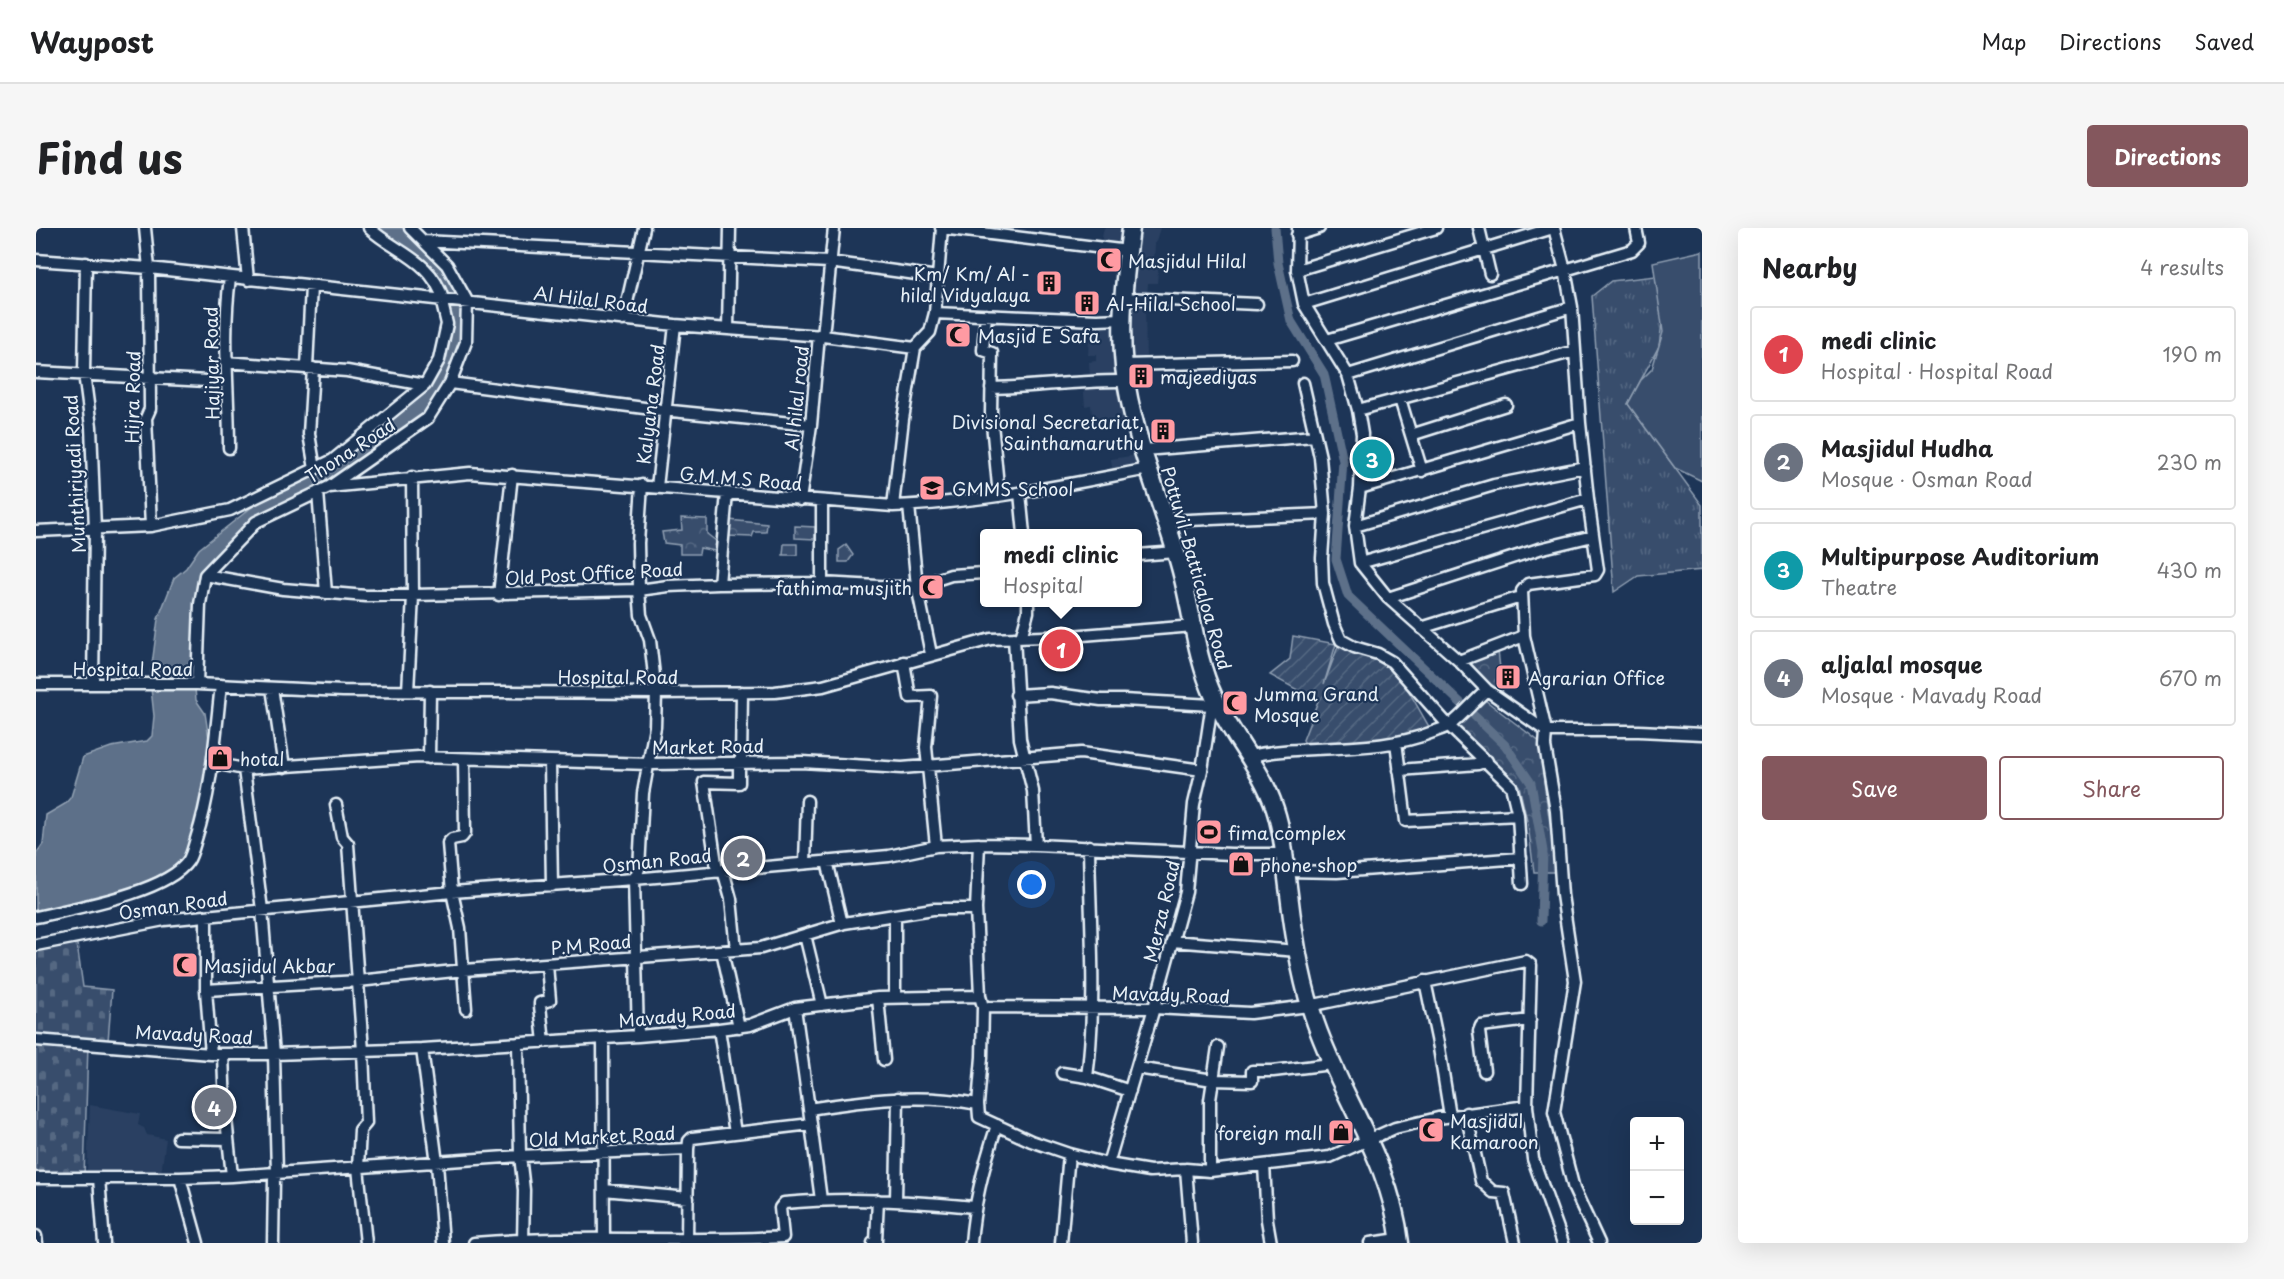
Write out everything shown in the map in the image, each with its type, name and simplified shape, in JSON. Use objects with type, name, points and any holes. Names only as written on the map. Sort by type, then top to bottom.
[{"type":"highway","name":"Pottuvil-Batticaloa Road","points":[[1131,228],[1122,298],[1125,373],[1149,469],[1176,552],[1213,701],[1250,756],[1276,811],[1309,1006],[1331,1064],[1369,1140],[1388,1185],[1399,1241]]},
{"type":"street","name":"Hijra Road","points":[[145,228],[149,268],[150,409],[146,418],[150,526]]},
{"type":"street","points":[[243,228],[248,280]]},
{"type":"street","points":[[36,531],[150,526],[231,510],[333,460],[425,385],[439,360],[447,324],[440,288],[421,264],[369,228]]},
{"type":"street","points":[[410,228],[447,265],[467,301]]},
{"type":"street","points":[[623,320],[644,228]]},
{"type":"street","points":[[728,329],[730,228]]},
{"type":"street","name":"Al hilal road","points":[[800,500],[834,228]]},
{"type":"street","points":[[893,506],[903,419],[915,348],[930,332],[935,313],[942,228],[1128,251]]},
{"type":"street","points":[[1319,228],[1297,231],[1297,270],[1304,304],[1348,375],[1358,410],[1362,434],[1360,488],[1355,526],[1360,562],[1388,598],[1459,661],[1484,692],[1546,731],[1702,734]]},
{"type":"street","points":[[1297,270],[1436,228]]},
{"type":"street","points":[[1479,228],[1490,274]]},
{"type":"street","points":[[1304,304],[1553,228],[1565,270],[1572,307],[1580,423],[1598,570],[1595,575],[1528,584],[1521,597],[1524,636],[1546,731],[1545,746],[1556,811],[1562,895],[1575,981],[1554,1112],[1574,1189],[1599,1243]]},
{"type":"street","points":[[1327,340],[1632,250],[1639,243],[1636,228]]},
{"type":"street","points":[[423,240],[830,262],[938,277]]},
{"type":"street","name":"Al Hilal Road","points":[[36,260],[149,268],[675,325],[821,335],[915,348]]},
{"type":"street","name":"Munthiriyadi Road","points":[[86,263],[84,373],[91,427],[95,529],[93,684]]},
{"type":"street","name":"Hajiyar Road","points":[[229,448],[229,403],[225,362],[226,307],[230,278]]},
{"type":"street","points":[[311,286],[309,434],[315,469]]},
{"type":"street","points":[[1122,298],[1257,304]]},
{"type":"street","name":"Thona Road","points":[[205,575],[256,522],[329,487],[428,418],[450,383],[466,342],[467,301]]},
{"type":"street","points":[[1348,375],[1572,307]]},
{"type":"street","points":[[935,313],[1097,320],[1122,319]]},
{"type":"street","points":[[986,315],[983,350],[992,353],[991,413],[999,496]]},
{"type":"street","name":"Kalyana Road","points":[[657,487],[675,325]]},
{"type":"street","points":[[1358,410],[1575,351]]},
{"type":"street","points":[[225,362],[347,371],[425,385]]},
{"type":"street","points":[[991,388],[1045,386],[1125,373],[1292,362]]},
{"type":"street","points":[[36,372],[226,382]]},
{"type":"street","points":[[450,383],[666,411],[811,425]]},
{"type":"street","points":[[1303,383],[1320,458],[1325,514],[1323,583],[1334,624],[1341,640],[1392,662],[1511,786],[1518,815],[1522,884]]},
{"type":"street","points":[[1400,399],[1422,471]]},
{"type":"street","points":[[1411,435],[1506,405]]},
{"type":"street","points":[[1360,488],[1580,423]]},
{"type":"street","points":[[1144,450],[1314,436]]},
{"type":"street","points":[[1355,526],[1494,485],[1585,467]]},
{"type":"street","name":"G.M.M.S Road","points":[[329,487],[470,473],[642,485],[800,500],[909,506],[1020,493],[1149,469]]},
{"type":"street","points":[[499,595],[512,475]]},
{"type":"street","points":[[408,691],[413,596],[412,477]]},
{"type":"street","name":"Kalyana Road","points":[[638,1036],[634,879],[639,869],[644,793],[656,727],[656,693],[650,640],[641,615],[639,590],[638,543],[642,485]]},
{"type":"street","points":[[318,492],[326,593]]},
{"type":"street","points":[[718,584],[727,493]]},
{"type":"street","points":[[1020,493],[1024,529]]},
{"type":"street","points":[[1360,562],[1588,499]]},
{"type":"street","points":[[822,501],[822,583]]},
{"type":"street","points":[[909,506],[917,586],[932,654]]},
{"type":"street","points":[[1166,521],[1325,514]]},
{"type":"street","points":[[1388,598],[1539,549],[1593,536]]},
{"type":"street","points":[[1142,555],[1176,552]]},
{"type":"street","name":"Old Post Office Road","points":[[205,575],[283,590],[366,597],[639,590],[718,584],[822,583],[896,587],[917,586],[951,575],[980,573]]},
{"type":"street","points":[[197,684],[200,604],[205,575]]},
{"type":"street","points":[[1421,628],[1521,597]]},
{"type":"street","points":[[1028,607],[1029,612],[1017,638],[1016,695],[1020,739],[1033,791],[1036,845]]},
{"type":"street","name":"Hospital Road","points":[[36,684],[197,684],[430,692],[774,692],[823,686],[991,639],[1070,636],[1194,626]]},
{"type":"street","points":[[1459,661],[1524,636]]},
{"type":"street","points":[[904,662],[910,696],[930,696],[926,747],[936,846]]},
{"type":"street","points":[[36,917],[133,893],[174,874],[189,860],[201,825],[213,763],[221,685]]},
{"type":"street","points":[[272,688],[284,767]]},
{"type":"street","points":[[429,758],[430,692]]},
{"type":"street","points":[[736,950],[731,899],[720,870],[704,782],[739,783],[742,692]]},
{"type":"street","points":[[1250,756],[1270,752],[1332,749],[1396,742],[1422,736],[1451,724],[1484,692]]},
{"type":"street","points":[[1016,695],[1050,693],[1101,700],[1213,701]]},
{"type":"street","name":"Merza Road","points":[[1108,1164],[1186,892],[1194,804],[1213,701]]},
{"type":"street","points":[[1396,742],[1406,821],[1518,815]]},
{"type":"street","name":"Market Road","points":[[213,763],[244,769],[429,758],[650,764],[802,762],[902,768],[1081,753],[1202,770]]},
{"type":"street","points":[[464,759],[465,833],[462,837],[452,839],[448,843],[452,892],[460,928],[466,1009]]},
{"type":"street","points":[[1399,770],[1478,764],[1487,761]]},
{"type":"street","points":[[550,762],[552,886]]},
{"type":"street","points":[[244,769],[262,910],[274,1054],[277,1173],[274,1180],[273,1243]]},
{"type":"street","points":[[805,863],[807,801]]},
{"type":"street","points":[[336,805],[342,837],[346,842],[353,902],[366,1123],[360,1130],[358,1168],[366,1243]]},
{"type":"street","points":[[979,844],[976,909],[982,1057],[979,1117],[1031,1141],[1108,1164],[1150,1171],[1186,1169],[1210,1171],[1330,1157],[1395,1128],[1466,1113],[1527,1106]]},
{"type":"street","name":"Osman Road","points":[[36,945],[164,920],[452,892],[552,886],[889,856],[936,846],[979,844],[1089,846],[1231,854],[1283,854]]},
{"type":"street","points":[[1086,1077],[1091,1043],[1092,1008],[1089,846]]},
{"type":"street","points":[[1286,871],[1337,872],[1521,858]]},
{"type":"street","points":[[827,861],[842,924]]},
{"type":"street","name":"P.M Road","points":[[206,990],[358,981],[464,970],[761,948],[842,924],[933,909],[976,909]]},
{"type":"street","points":[[895,915],[895,997]]},
{"type":"street","points":[[206,916],[206,990],[211,1054]]},
{"type":"street","points":[[805,935],[822,1005]]},
{"type":"street","points":[[1172,941],[1298,951]]},
{"type":"street","points":[[722,951],[740,1027]]},
{"type":"street","name":"Mavady Road","points":[[36,1040],[211,1054],[422,1049],[638,1036],[740,1027],[795,1008],[895,997],[1092,1008],[1154,1008],[1250,1013],[1309,1006],[1526,961],[1529,962],[1530,1020]]},
{"type":"street","points":[[544,1042],[540,1003],[550,1000],[547,965]]},
{"type":"street","points":[[1425,981],[1450,1116]]},
{"type":"street","points":[[878,998],[884,1060]]},
{"type":"street","points":[[795,1008],[821,1200]]},
{"type":"street","points":[[1484,1071],[1479,1031],[1481,1026],[1530,1020],[1527,1106],[1533,1159],[1563,1243]]},
{"type":"street","points":[[719,1029],[735,1133]]},
{"type":"street","points":[[603,1038],[604,1241]]},
{"type":"street","points":[[518,1043],[520,1156],[524,1190],[523,1241]]},
{"type":"street","points":[[1210,1171],[1209,1125],[1218,1047]]},
{"type":"street","points":[[422,1049],[437,1162],[443,1243]]},
{"type":"street","points":[[223,1054],[232,1176]]},
{"type":"street","points":[[1137,1068],[1213,1080],[1252,1081],[1251,1071],[1273,1071],[1331,1064]]},
{"type":"street","points":[[1062,1073],[1086,1077],[1130,1091]]},
{"type":"street","points":[[809,1109],[873,1099],[898,1098],[950,1099],[978,1104]]},
{"type":"street","points":[[896,1200],[898,1098]]},
{"type":"street","points":[[1466,1113],[1481,1181],[1493,1192],[1504,1193],[1515,1243]]},
{"type":"street","name":"Old Market Road","points":[[36,1178],[232,1176],[520,1156],[688,1149],[692,1138],[811,1124]]},
{"type":"street","points":[[970,1243],[974,1207],[984,1164],[997,1125]]},
{"type":"street","points":[[178,1138],[228,1139]]},
{"type":"street","points":[[687,1242],[688,1149]]},
{"type":"street","points":[[1060,1243],[1069,1154]]},
{"type":"street","points":[[1264,1165],[1267,1220],[1271,1243]]},
{"type":"street","points":[[1186,1169],[1191,1243]]},
{"type":"street","points":[[99,1178],[104,1243]]},
{"type":"street","points":[[180,1178],[198,1243]]},
{"type":"street","points":[[604,1190],[688,1198]]},
{"type":"street","points":[[474,1243],[783,1240],[780,1208],[782,1205],[821,1200],[896,1200],[974,1207]]},
{"type":"street","points":[[873,1243],[876,1241],[878,1200]]},
{"type":"street","points":[[36,1236],[37,1243]]},
{"type":"street","points":[[1370,1243],[1399,1241]]},
{"type":"shaded area","points":[[369,228],[409,228],[447,265],[466,306],[466,339],[430,415],[329,487],[264,514],[205,575],[193,680],[150,680],[158,619],[174,578],[186,568],[199,549],[257,503],[315,469],[335,466],[354,444],[399,412],[439,360],[448,315],[440,288]]},
{"type":"shaded area","points":[[1104,228],[1121,228],[1119,245],[1101,242]]},
{"type":"shaded area","points":[[1135,228],[1160,228],[1155,244],[1154,261],[1159,261],[1157,283],[1148,283],[1147,296],[1127,295]]},
{"type":"shaded area","points":[[1127,301],[1145,302],[1146,363],[1128,362]]},
{"type":"shaded area","points":[[1097,320],[1118,321],[1116,379],[1122,379],[1126,423],[1093,426],[1091,405],[1085,406],[1083,382],[1090,379],[1089,362],[1096,361],[1096,355],[1088,355],[1089,340],[1097,340]]},
{"type":"shaded area","points":[[1137,455],[1140,469],[1113,474],[1111,459]]},
{"type":"shaded area","points":[[151,688],[195,688],[196,700],[205,713],[210,745],[189,860],[130,890],[36,916],[36,854],[43,844],[46,815],[65,804],[71,797],[83,757],[111,747],[147,741],[152,736],[154,716]]},
{"type":"shaded area","points":[[90,1105],[140,1114],[138,1125],[144,1128],[147,1135],[166,1139],[161,1173],[87,1173]]},
{"type":"green space","points":[[1702,251],[1702,481],[1675,468],[1628,404],[1641,380],[1652,369],[1663,332],[1653,262]]},
{"type":"green space","points":[[1656,276],[1662,323],[1659,346],[1628,404],[1702,505],[1702,570],[1638,576],[1614,592],[1592,296],[1611,281]]},
{"type":"green space","points":[[681,518],[707,519],[707,534],[716,541],[715,551],[700,548],[699,554],[680,554],[680,545],[664,543],[662,532],[682,530]]},
{"type":"green space","points":[[729,520],[767,524],[766,532],[754,532],[752,537],[727,536]]},
{"type":"green space","points":[[795,526],[815,527],[815,539],[795,538]]},
{"type":"green space","points":[[784,544],[797,544],[797,555],[783,555]]},
{"type":"green space","points":[[846,545],[853,555],[848,562],[839,562],[839,550]]},
{"type":"green space","points":[[1293,636],[1336,644],[1324,684],[1339,644],[1392,662],[1432,732],[1307,747],[1303,740],[1318,701],[1270,675],[1290,659]]},
{"type":"green space","points":[[1498,651],[1503,695],[1465,663]]},
{"type":"green space","points":[[1485,700],[1541,743],[1544,782],[1557,872],[1534,872],[1528,825],[1519,786],[1454,726]]},
{"type":"green space","points":[[76,937],[83,987],[112,990],[108,1041],[36,1039],[36,945]]},
{"type":"green space","points":[[36,1040],[88,1044],[84,1178],[36,1178]]},
{"type":"waterway","points":[[1275,228],[1278,263],[1291,321],[1324,374],[1343,461],[1336,559],[1348,596],[1505,745],[1531,783],[1543,851],[1541,921]]},
{"type":"place","name":"Masjidul Hilal","points":[[1109,260]]},
{"type":"place","name":"Km/ Km/ Al - hilal Vidyalaya","points":[[1049,283]]},
{"type":"place","name":"Al-Hilal School","points":[[1087,303]]},
{"type":"place","name":"Masjid E Safa","points":[[958,335]]},
{"type":"place","name":"majeediyas","points":[[1141,376]]},
{"type":"place","name":"Divisional Secretariat, Sainthamaruthu","points":[[1163,431]]},
{"type":"place","name":"Multipurpose Auditorium","points":[[1372,459]]},
{"type":"place","name":"GMMS School","points":[[932,488]]},
{"type":"place","name":"fathima musjith","points":[[931,587]]},
{"type":"place","name":"medi clinic","points":[[1061,649]]},
{"type":"place","name":"Agrarian Office","points":[[1508,677]]},
{"type":"place","name":"Jumma Grand Mosque","points":[[1235,703]]},
{"type":"place","name":"hotal","points":[[220,758]]},
{"type":"place","name":"fima complex","points":[[1209,832]]},
{"type":"place","name":"Masjidul Hudha","points":[[743,858]]},
{"type":"place","name":"phone shop","points":[[1241,864]]},
{"type":"place","name":"Masjidul Akbar","points":[[185,965]]},
{"type":"place","name":"aljalal mosque","points":[[214,1107]]},
{"type":"place","name":"Masjidul Kamaroon","points":[[1431,1130]]},
{"type":"place","name":"foreign mall","points":[[1341,1132]]}]
